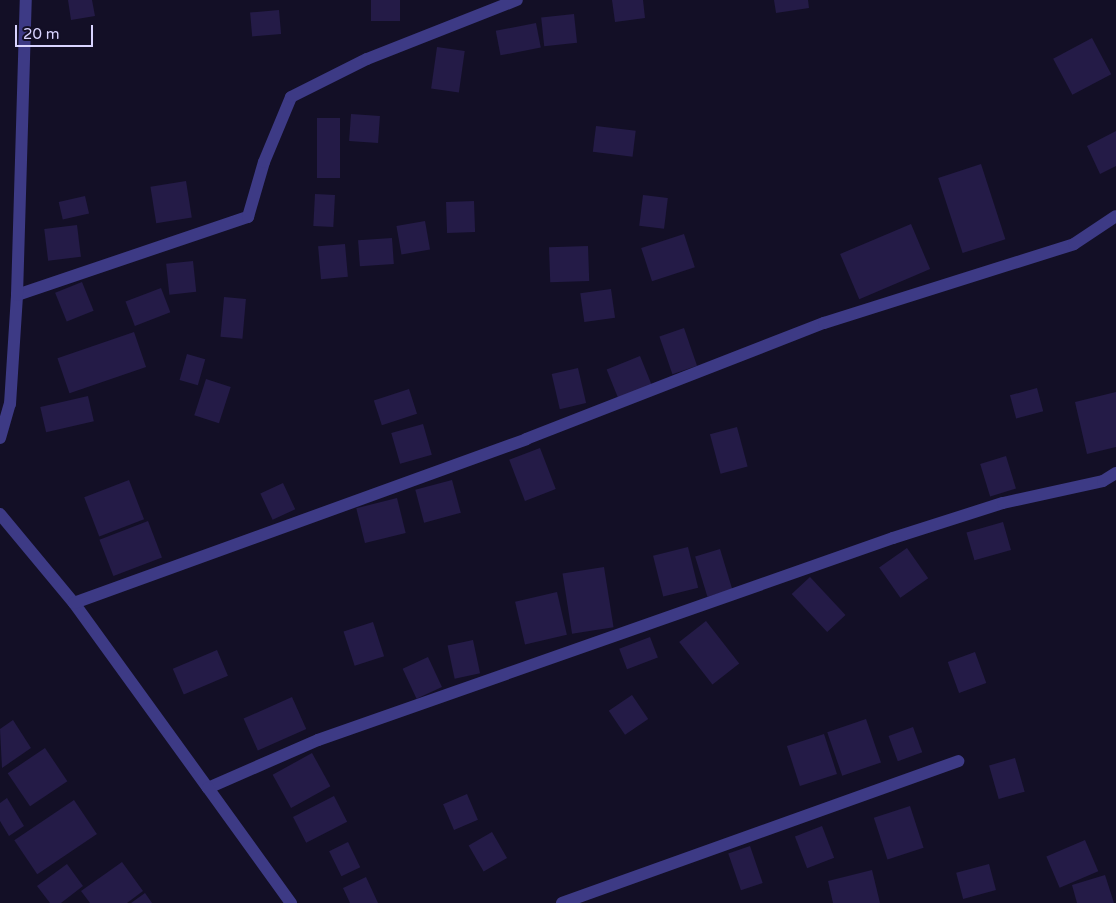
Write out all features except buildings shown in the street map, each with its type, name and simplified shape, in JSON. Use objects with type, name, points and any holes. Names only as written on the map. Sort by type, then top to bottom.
[{"type":"street","points":[[0,438],[10,404],[17,295],[26,0]]},
{"type":"street","points":[[17,295],[248,217],[264,162],[291,97],[367,58],[517,0]]},
{"type":"street","points":[[74,603],[526,439],[824,323],[1074,244],[1116,216]]},
{"type":"street","points":[[208,788],[318,740],[892,538],[1003,503],[1103,481],[1116,473]]},
{"type":"street","points":[[0,514],[74,603],[291,903]]},
{"type":"street","points":[[562,903],[958,761]]}]
